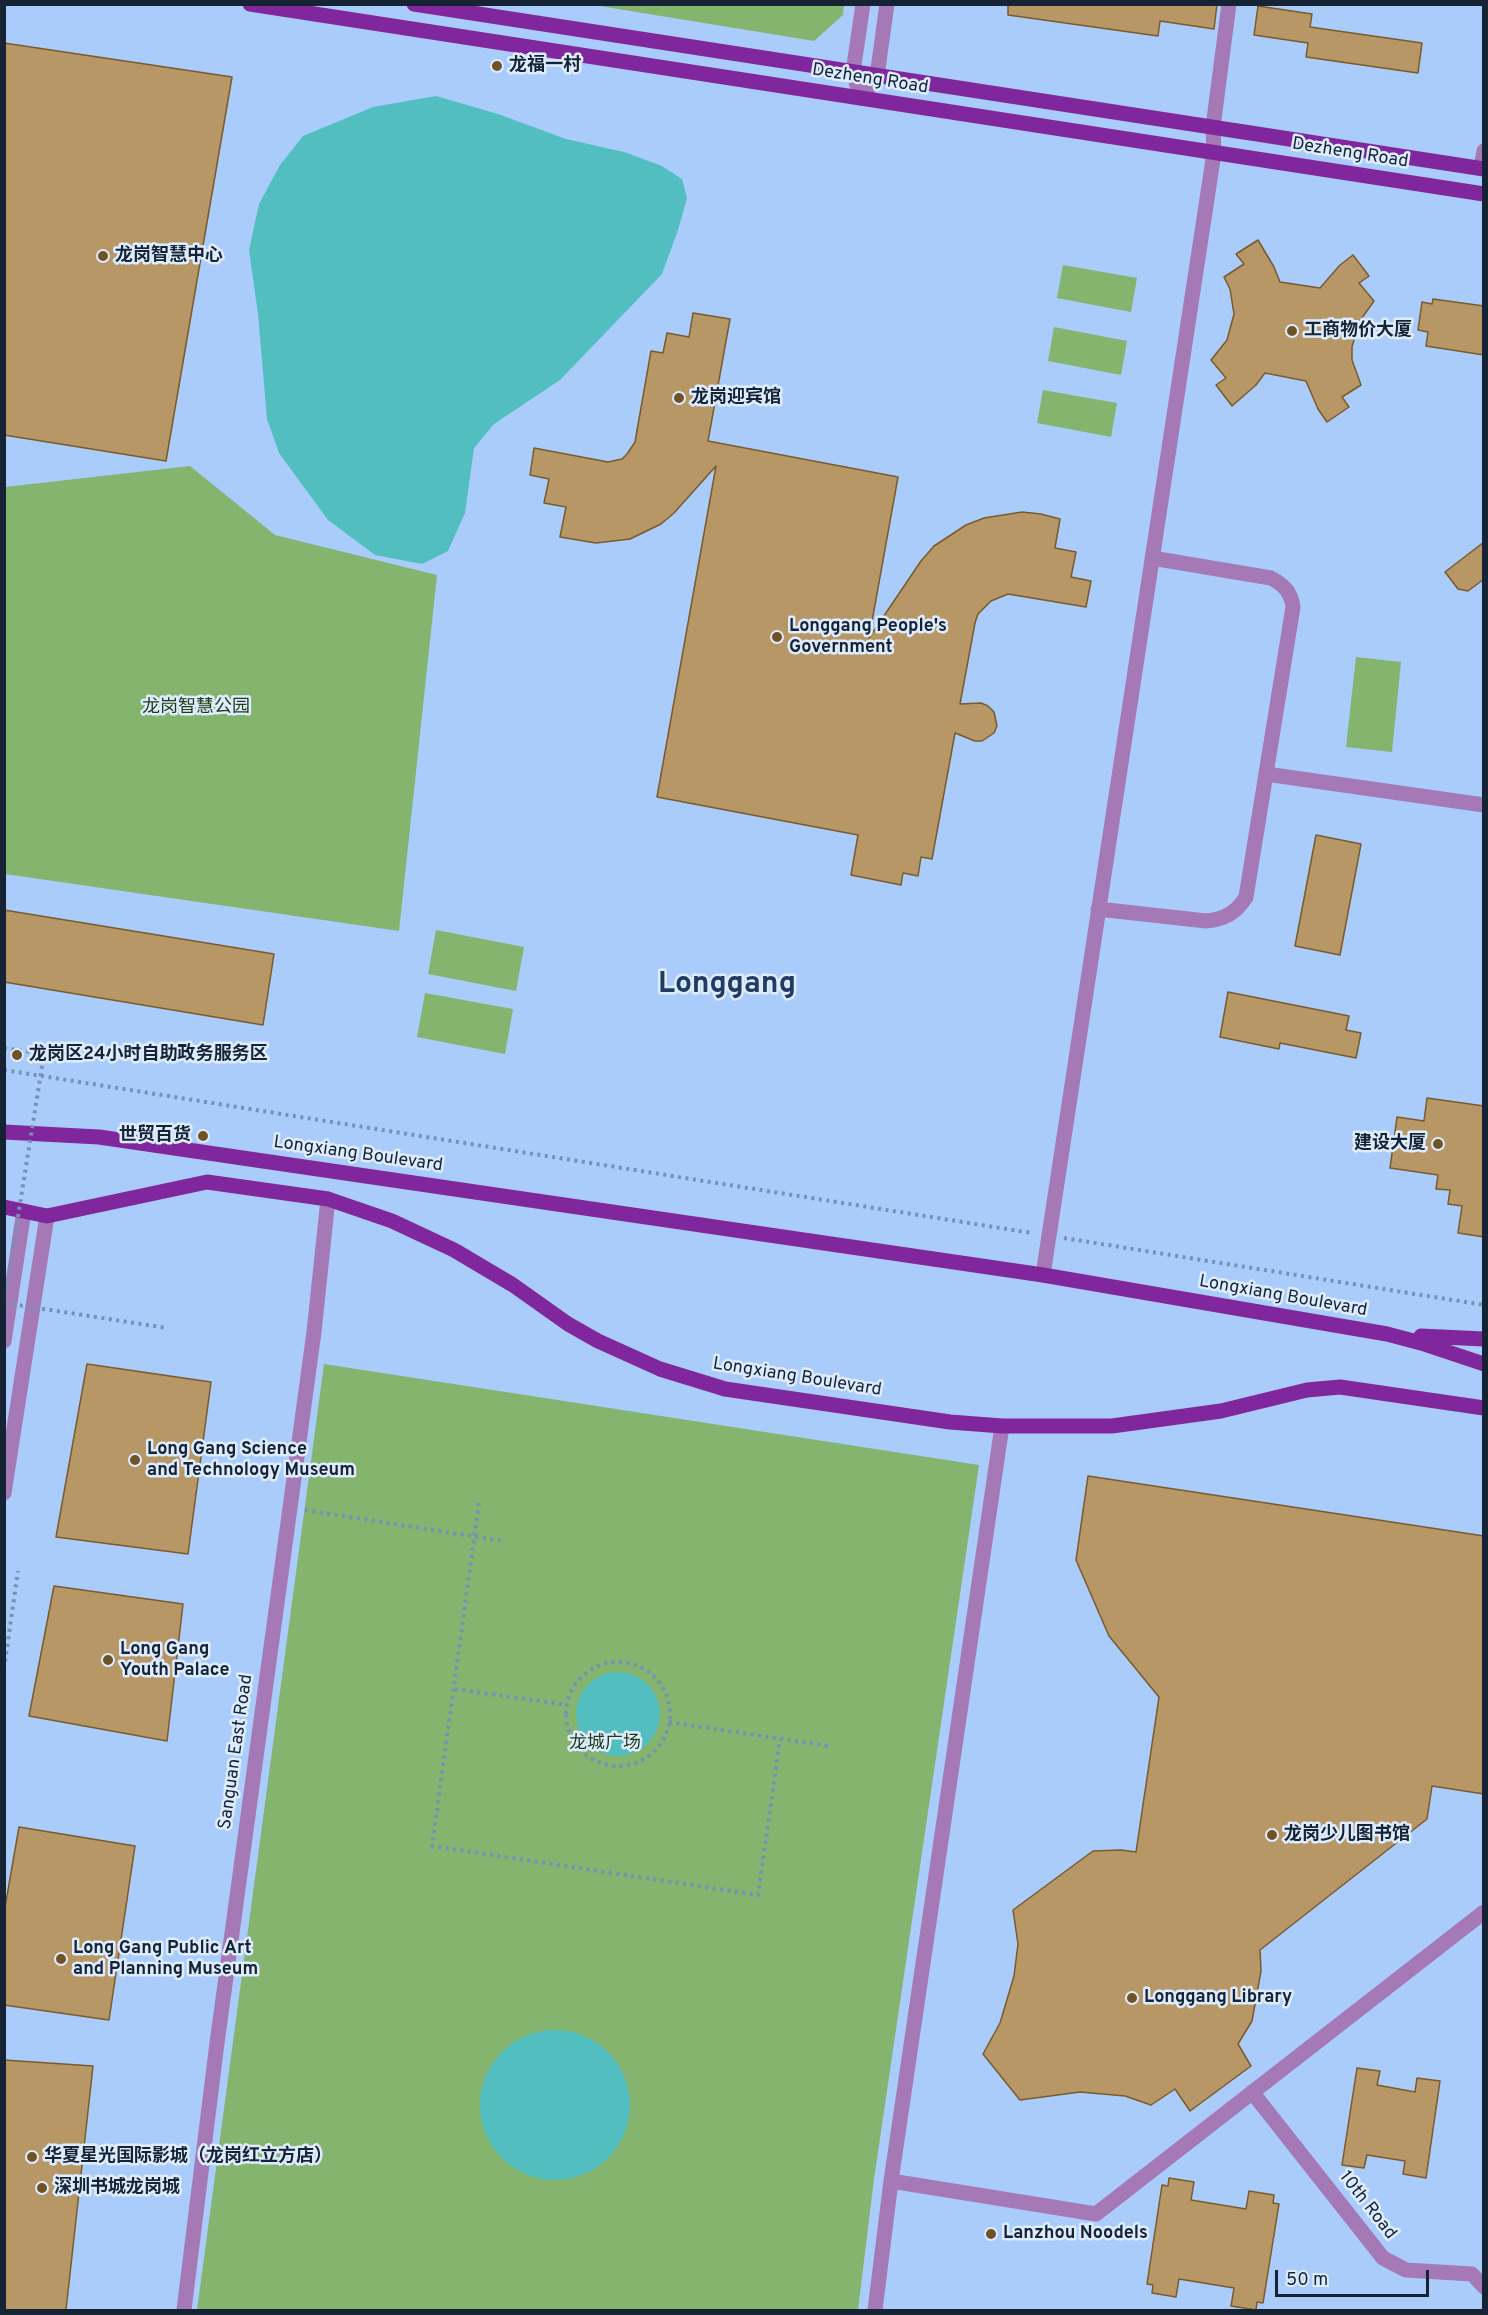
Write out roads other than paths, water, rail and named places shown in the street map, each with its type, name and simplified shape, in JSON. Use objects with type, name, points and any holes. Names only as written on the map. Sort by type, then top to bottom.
[{"type":"main road","name":"Dezheng Road","points":[[250,4],[1484,194]]},
{"type":"main road","name":"Dezheng Road","points":[[414,4],[1482,169]]},
{"type":"main road","name":"Longxiang Boulevard","points":[[4,1132],[99,1137],[1042,1275],[1387,1334],[1432,1346],[1484,1364]]},
{"type":"main road","name":"Longxiang Boulevard","points":[[4,1207],[47,1216],[207,1182],[328,1199],[392,1221],[444,1245],[484,1267],[568,1324],[650,1365],[725,1389],[950,1422],[1002,1426],[1101,1426],[1167,1420],[1221,1411],[1307,1390],[1340,1387],[1484,1408]]},
{"type":"main road","points":[[1387,1334],[1484,1340]]},
{"type":"street","points":[[861,98],[853,72],[864,4]]},
{"type":"street","points":[[861,98],[877,76],[887,4]]},
{"type":"street","points":[[1042,1275],[1214,153],[1213,127],[1229,4]]},
{"type":"street","points":[[1482,169],[1484,151]]},
{"type":"street","points":[[1098,909],[1206,921],[1221,920],[1240,907],[1249,888],[1293,607],[1289,593],[1271,578],[1152,558]]},
{"type":"street","points":[[1266,774],[1484,805]]},
{"type":"street","name":"Sanguan East Road","points":[[184,2310],[217,2043],[314,1332],[328,1199]]},
{"type":"street","points":[[4,1341],[24,1211]]},
{"type":"street","points":[[4,1493],[47,1216]]},
{"type":"street","points":[[875,2310],[891,2181],[1002,1426]]},
{"type":"street","points":[[891,2181],[1096,2214],[1484,1912]]},
{"type":"street","name":"10th Road","points":[[1252,2092],[1383,2258],[1406,2270],[1472,2274],[1484,2287]]},
{"type":"place","name":"龙福一村","points":[[497,66]]},
{"type":"place","name":"龙岗智慧中心","points":[[103,256]]},
{"type":"place","name":"工商物价大厦","points":[[1292,331]]},
{"type":"place","name":"龙岗迎宾馆","points":[[679,398]]},
{"type":"place","name":"Longgang People's Government","points":[[777,637]]},
{"type":"place","name":"龙岗区24小时自助政务服务区","points":[[17,1055]]},
{"type":"place","name":"世贸百货","points":[[203,1136]]},
{"type":"place","name":"建设大厦","points":[[1438,1144]]},
{"type":"place","name":"Long Gang Science and Technology Museum","points":[[135,1460]]},
{"type":"place","name":"Long Gang Youth Palace","points":[[108,1660]]},
{"type":"place","name":"龙岗少儿图书馆","points":[[1272,1835]]},
{"type":"place","name":"Long Gang Public Art and Planning Museum","points":[[61,1959]]},
{"type":"place","name":"Longgang Library","points":[[1132,1998]]},
{"type":"place","name":"华夏星光国际影城（龙岗红立方店）","points":[[32,2157]]},
{"type":"place","name":"深圳书城·龙岗城","points":[[42,2188]]},
{"type":"place","name":"Lanzhou Noodels","points":[[991,2234]]},
{"type":"district","name":"Longgang","points":[[727,986]]},
{"type":"park label","name":"龙岗智慧公园","points":[[196,708]]},
{"type":"park label","name":"龙城广场","points":[[605,1744]]}]
